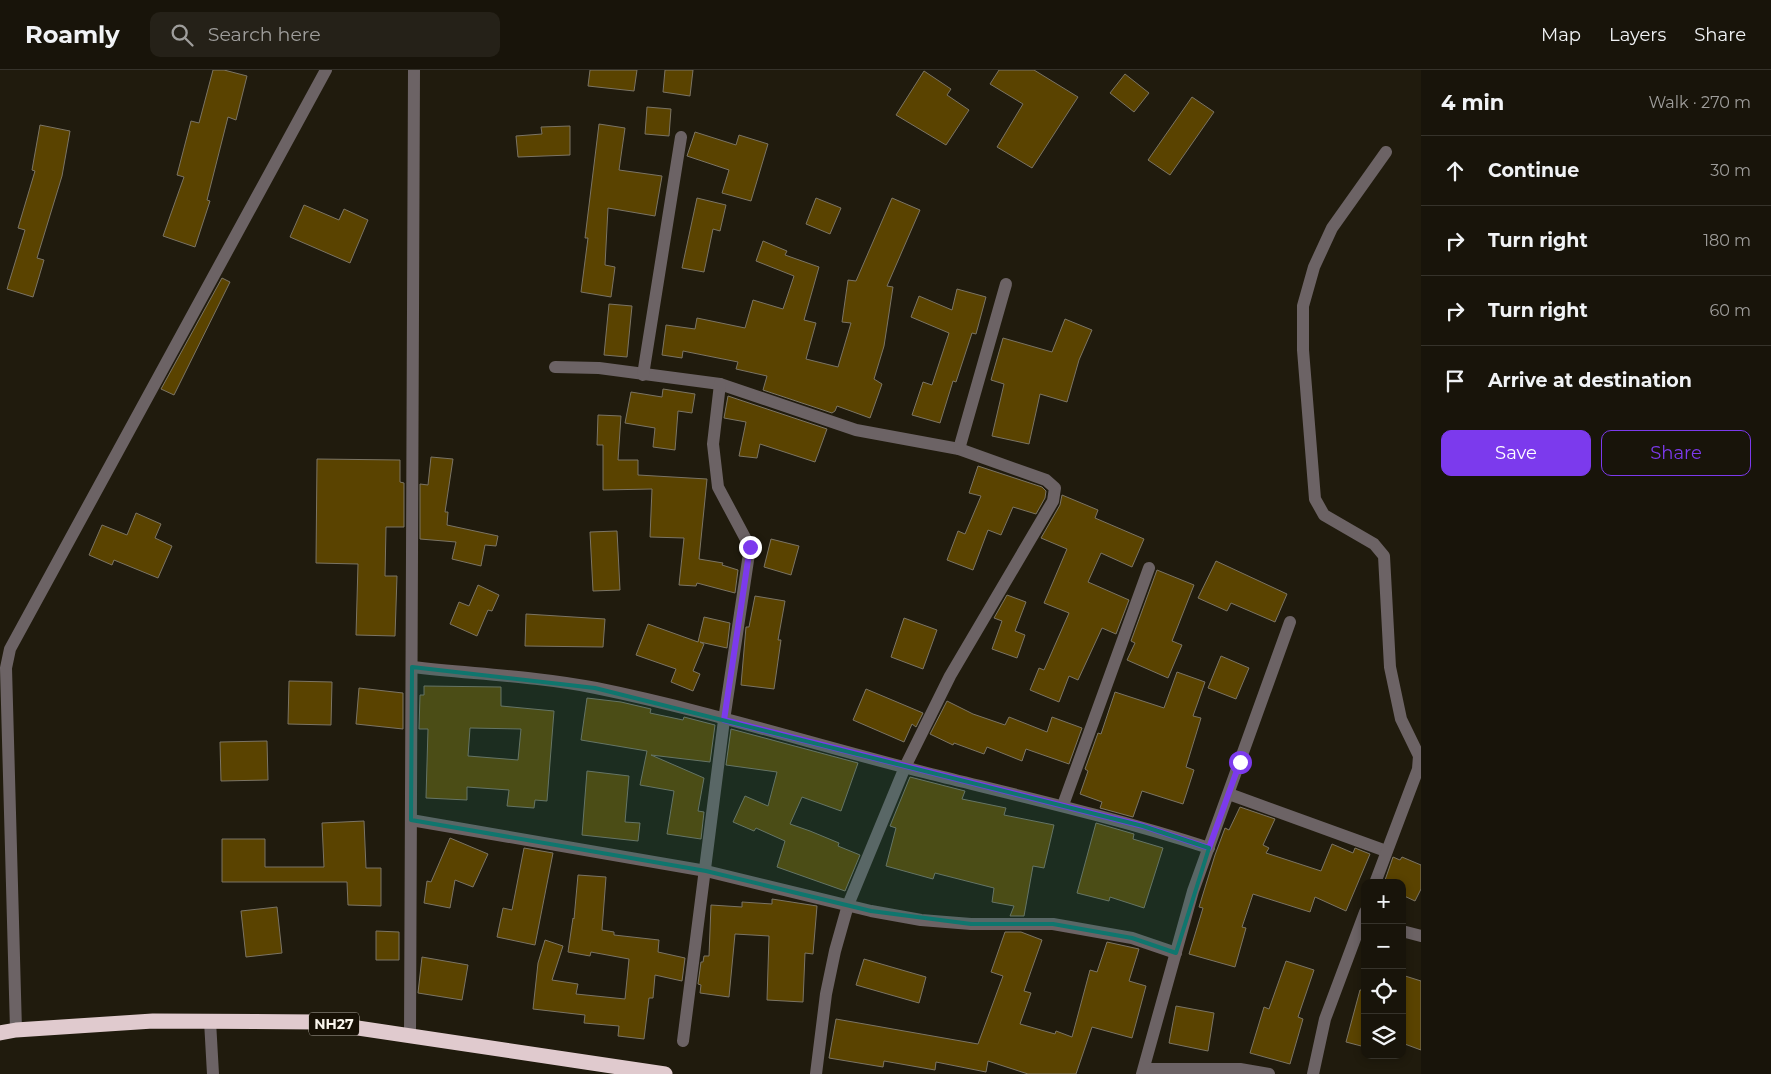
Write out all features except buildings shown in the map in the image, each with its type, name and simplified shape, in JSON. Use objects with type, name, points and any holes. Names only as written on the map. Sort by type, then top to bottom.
[{"type":"highway","name":"NH27","points":[[0,1033],[16,1030],[153,1021],[318,1022],[665,1074]]},
{"type":"street","points":[[16,1030],[6,668],[10,649],[326,70]]},
{"type":"street","points":[[410,1036],[414,70]]},
{"type":"street","points":[[643,375],[681,137]]},
{"type":"street","points":[[1376,879],[1418,769],[1419,756],[1401,719],[1390,667],[1384,556],[1374,544],[1324,516],[1315,499],[1303,350],[1303,306],[1314,267],[1332,228],[1386,152]]},
{"type":"street","points":[[959,449],[1006,284]]},
{"type":"street","points":[[555,367],[599,368],[720,384],[856,430],[959,449],[1046,480],[1055,488],[1053,501],[950,676],[905,767],[848,905],[829,976],[816,1074]]},
{"type":"street","points":[[683,1041],[724,720],[750,547],[718,487],[713,444],[720,384]]},
{"type":"street","points":[[1063,805],[1149,568]]},
{"type":"street","points":[[1269,1074],[1240,1069],[1143,1071],[1193,891],[1290,622]]},
{"type":"street","points":[[412,667],[595,688],[1063,805],[1143,826],[1209,848]]},
{"type":"street","points":[[1228,794],[1386,851]]},
{"type":"street","points":[[411,820],[706,871],[848,905],[921,920],[971,924],[1053,924],[1132,938],[1176,953]]},
{"type":"street","points":[[1314,1074],[1325,1020],[1361,924]]},
{"type":"street","points":[[1406,932],[1421,936]]},
{"type":"street","points":[[210,1021],[213,1074]]},
{"type":"highlighted area","points":[[412,667],[595,688],[1143,826],[1209,848],[1176,953],[1132,938],[1053,924],[971,924],[871,911],[706,871],[411,820]]},
{"type":"route","points":[[750,547],[745,591],[724,720],[830,746],[930,774],[1027,796],[1143,826],[1209,848],[1240,762]]}]
